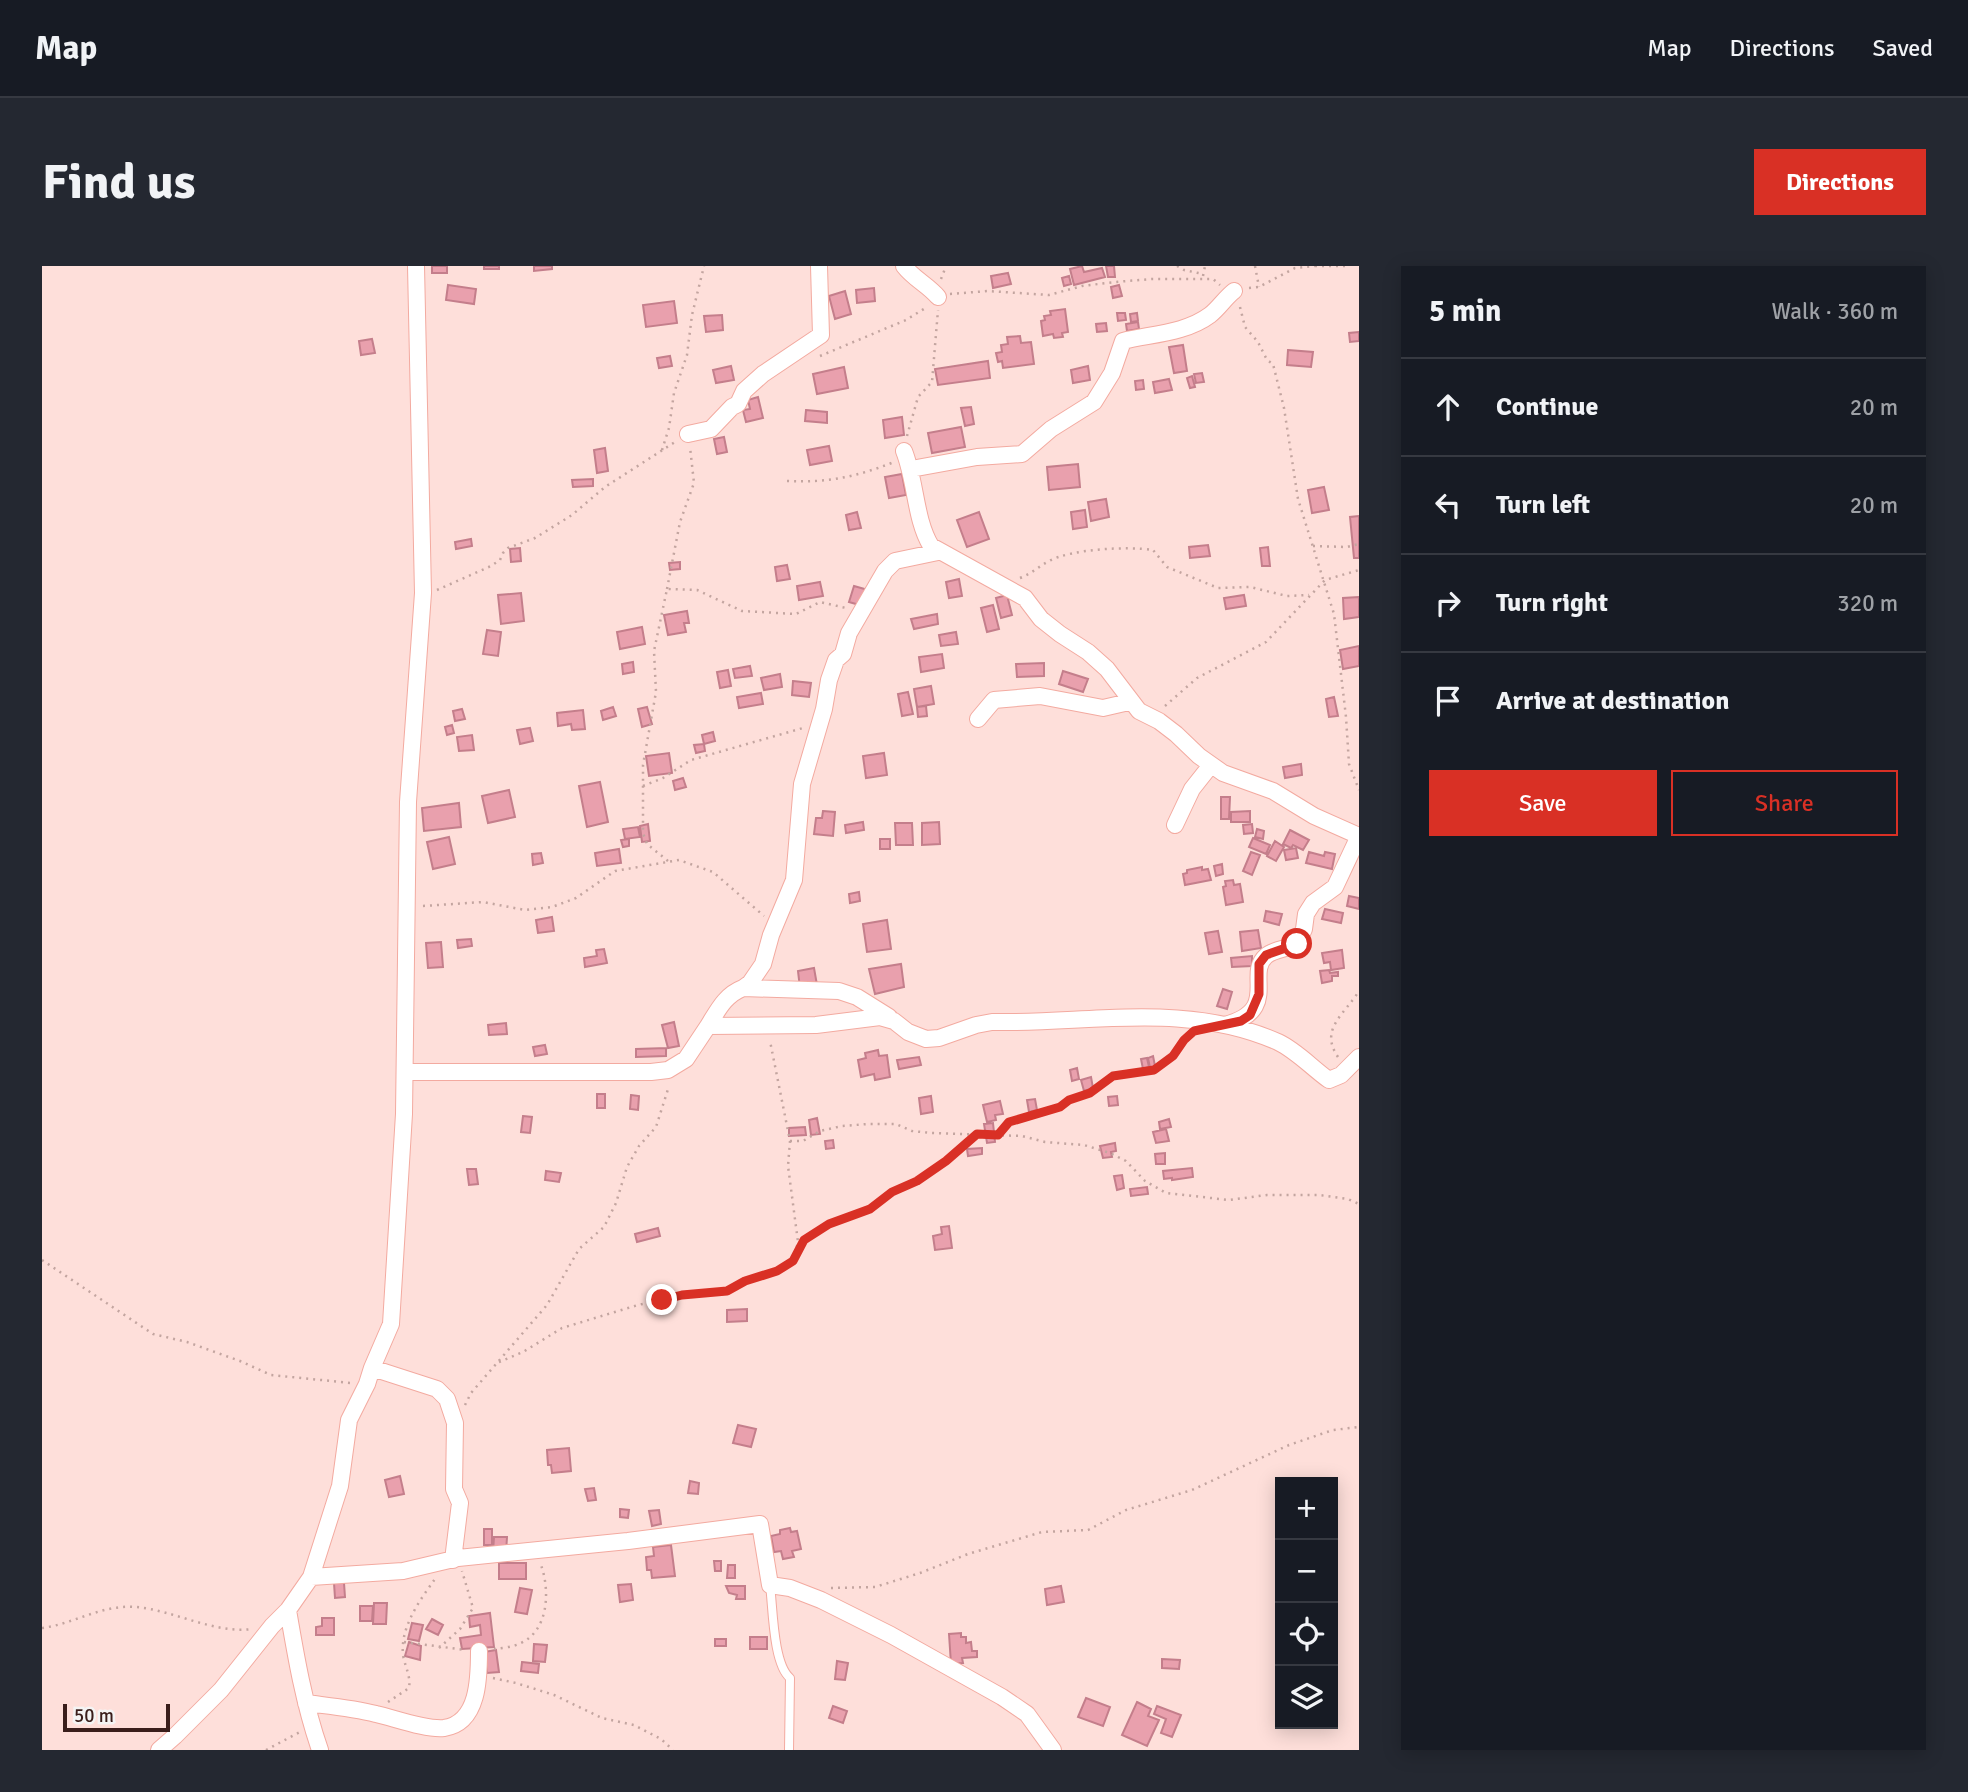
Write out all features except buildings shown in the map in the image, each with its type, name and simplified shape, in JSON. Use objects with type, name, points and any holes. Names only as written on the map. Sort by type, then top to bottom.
[{"type":"street","points":[[159,1750],[221,1690],[288,1610],[311,1577],[340,1486],[349,1420],[391,1324],[400,1200],[405,1072],[408,802],[422,604],[416,266]]},
{"type":"street","points":[[688,434],[711,429],[738,404],[744,391],[763,374],[821,335],[819,266]]},
{"type":"street","points":[[904,266],[939,297]]},
{"type":"street","points":[[911,469],[978,457],[1022,454],[1051,429],[1094,402],[1112,373],[1123,341],[1177,330],[1211,315],[1224,298],[1234,291]]},
{"type":"street","points":[[904,451],[930,546],[1025,598],[1041,619],[1088,652],[1114,678],[1129,702],[1139,711],[1176,734],[1211,765],[1223,773],[1273,791],[1314,816],[1359,836],[1335,887],[1313,903],[1306,915],[1304,929],[1297,944],[1266,955],[1259,964],[1259,994],[1250,1015],[1241,1021],[1225,1025]]},
{"type":"street","points":[[405,1072],[651,1072],[678,1066],[686,1059],[726,998],[750,983],[763,964],[773,930],[794,880],[802,784],[824,709],[829,680],[836,660],[843,653],[849,632],[886,571],[895,561],[938,552]]},
{"type":"street","points":[[978,719],[994,699],[1040,696],[1103,708],[1129,702]]},
{"type":"street","points":[[1175,825],[1192,789],[1211,765]]},
{"type":"street","points":[[743,988],[839,991],[857,997],[908,1032],[926,1039],[939,1038],[992,1022],[1159,1016],[1225,1025],[1279,1043],[1329,1080],[1341,1075],[1353,1062]]},
{"type":"street","points":[[708,1026],[816,1025],[880,1017],[894,1021]]},
{"type":"street","points":[[372,1368],[438,1389],[447,1399],[455,1423],[454,1489],[460,1503],[453,1560]]},
{"type":"street","points":[[311,1577],[403,1571],[453,1560],[760,1524],[770,1585],[790,1588],[821,1600],[891,1635],[1002,1697],[1027,1714],[1053,1750]]},
{"type":"street","points":[[288,1610],[298,1669],[311,1725],[320,1750]]},
{"type":"street","points":[[306,1703],[369,1712],[445,1728],[462,1719],[476,1698],[480,1676],[479,1651]]},
{"type":"lane","points":[[770,1585],[778,1652],[785,1674],[790,1678],[789,1750]]},
{"type":"path","points":[[662,450],[669,428],[674,393],[688,355],[692,315],[704,266]]},
{"type":"path","points":[[1177,266],[1213,279],[1234,291],[1259,287],[1296,268],[1348,266]]},
{"type":"path","points":[[1203,277],[1205,266]]},
{"type":"path","points":[[1255,266],[1259,287]]},
{"type":"path","points":[[820,356],[906,320],[939,297],[958,292],[1049,295],[1082,286],[1115,282],[1203,277]]},
{"type":"path","points":[[1234,291],[1245,327],[1273,364],[1284,408],[1297,499],[1334,614],[1349,764],[1359,790]]},
{"type":"path","points":[[786,481],[818,483],[867,473],[897,461],[904,451],[918,397],[932,382],[939,297]]},
{"type":"path","points":[[422,604],[436,591],[491,566],[500,560],[508,548],[535,538],[572,515],[605,487],[688,434],[694,483],[680,522],[654,651],[656,692],[645,746],[643,786],[643,833],[646,844],[668,861]]},
{"type":"path","points":[[1312,546],[1347,547],[1359,544]]},
{"type":"path","points":[[1000,584],[1029,575],[1051,560],[1093,550],[1143,549],[1153,550],[1167,567],[1218,588],[1250,587],[1287,596],[1309,596]]},
{"type":"path","points":[[1155,720],[1170,700],[1197,678],[1266,642],[1325,580],[1359,570]]},
{"type":"path","points":[[667,589],[697,590],[742,611],[796,614],[820,602],[863,611]]},
{"type":"path","points":[[643,786],[663,778],[691,760],[770,736],[797,731],[807,726],[824,709]]},
{"type":"path","points":[[406,907],[483,902],[513,909],[552,907],[576,898],[615,872],[679,860],[713,873],[763,914],[773,930]]},
{"type":"path","points":[[1353,1062],[1333,1050],[1330,1034],[1359,991]]},
{"type":"path","points":[[769,1027],[790,1141],[788,1166],[797,1251]]},
{"type":"path","points":[[998,1135],[1009,1122],[1060,1107],[1069,1100],[1090,1093],[1113,1076],[1154,1070],[1173,1056],[1194,1031]]},
{"type":"path","points":[[455,1423],[471,1393],[547,1305],[579,1249],[604,1227],[616,1203],[627,1167],[639,1146],[656,1127],[666,1093],[678,1066]]},
{"type":"path","points":[[790,1141],[803,1141],[820,1131],[842,1126],[868,1124],[896,1124],[912,1131],[931,1133],[998,1135],[1084,1145],[1110,1153],[1126,1161],[1145,1181],[1166,1193],[1229,1200],[1267,1195],[1319,1195],[1348,1199],[1359,1204]]},
{"type":"path","points":[[499,1362],[523,1352],[562,1328],[594,1317],[682,1295],[727,1291],[745,1281],[777,1271],[793,1261],[804,1240],[829,1224],[870,1209],[892,1192],[917,1181],[946,1161],[977,1134]]},
{"type":"path","points":[[42,1260],[153,1334],[187,1342],[240,1361],[271,1376],[367,1384]]},
{"type":"path","points":[[824,1588],[875,1587],[968,1554],[1042,1532],[1088,1530],[1126,1510],[1192,1490],[1289,1445],[1333,1430],[1359,1427]]},
{"type":"path","points":[[404,1642],[479,1651],[521,1643],[536,1631],[544,1613],[546,1594],[537,1551]]},
{"type":"path","points":[[369,1712],[409,1688],[410,1681],[403,1654],[408,1624],[418,1603],[453,1560],[473,1608],[460,1629],[439,1648]]},
{"type":"path","points":[[42,1628],[60,1625],[99,1610],[135,1607],[226,1629],[272,1626]]},
{"type":"path","points":[[480,1676],[516,1683],[554,1695],[602,1718],[634,1725],[661,1739],[673,1750]]},
{"type":"path","points":[[266,1750],[311,1725]]},
{"type":"route","points":[[662,1300],[682,1295],[727,1291],[745,1281],[777,1271],[793,1261],[804,1240],[829,1224],[870,1209],[892,1192],[917,1181],[946,1161],[977,1134],[998,1135],[1009,1122],[1021,1116],[1060,1107],[1069,1100],[1090,1093],[1113,1076],[1154,1070],[1173,1056],[1194,1031],[1241,1021],[1250,1015],[1259,994],[1259,964],[1266,955],[1297,944]]}]
